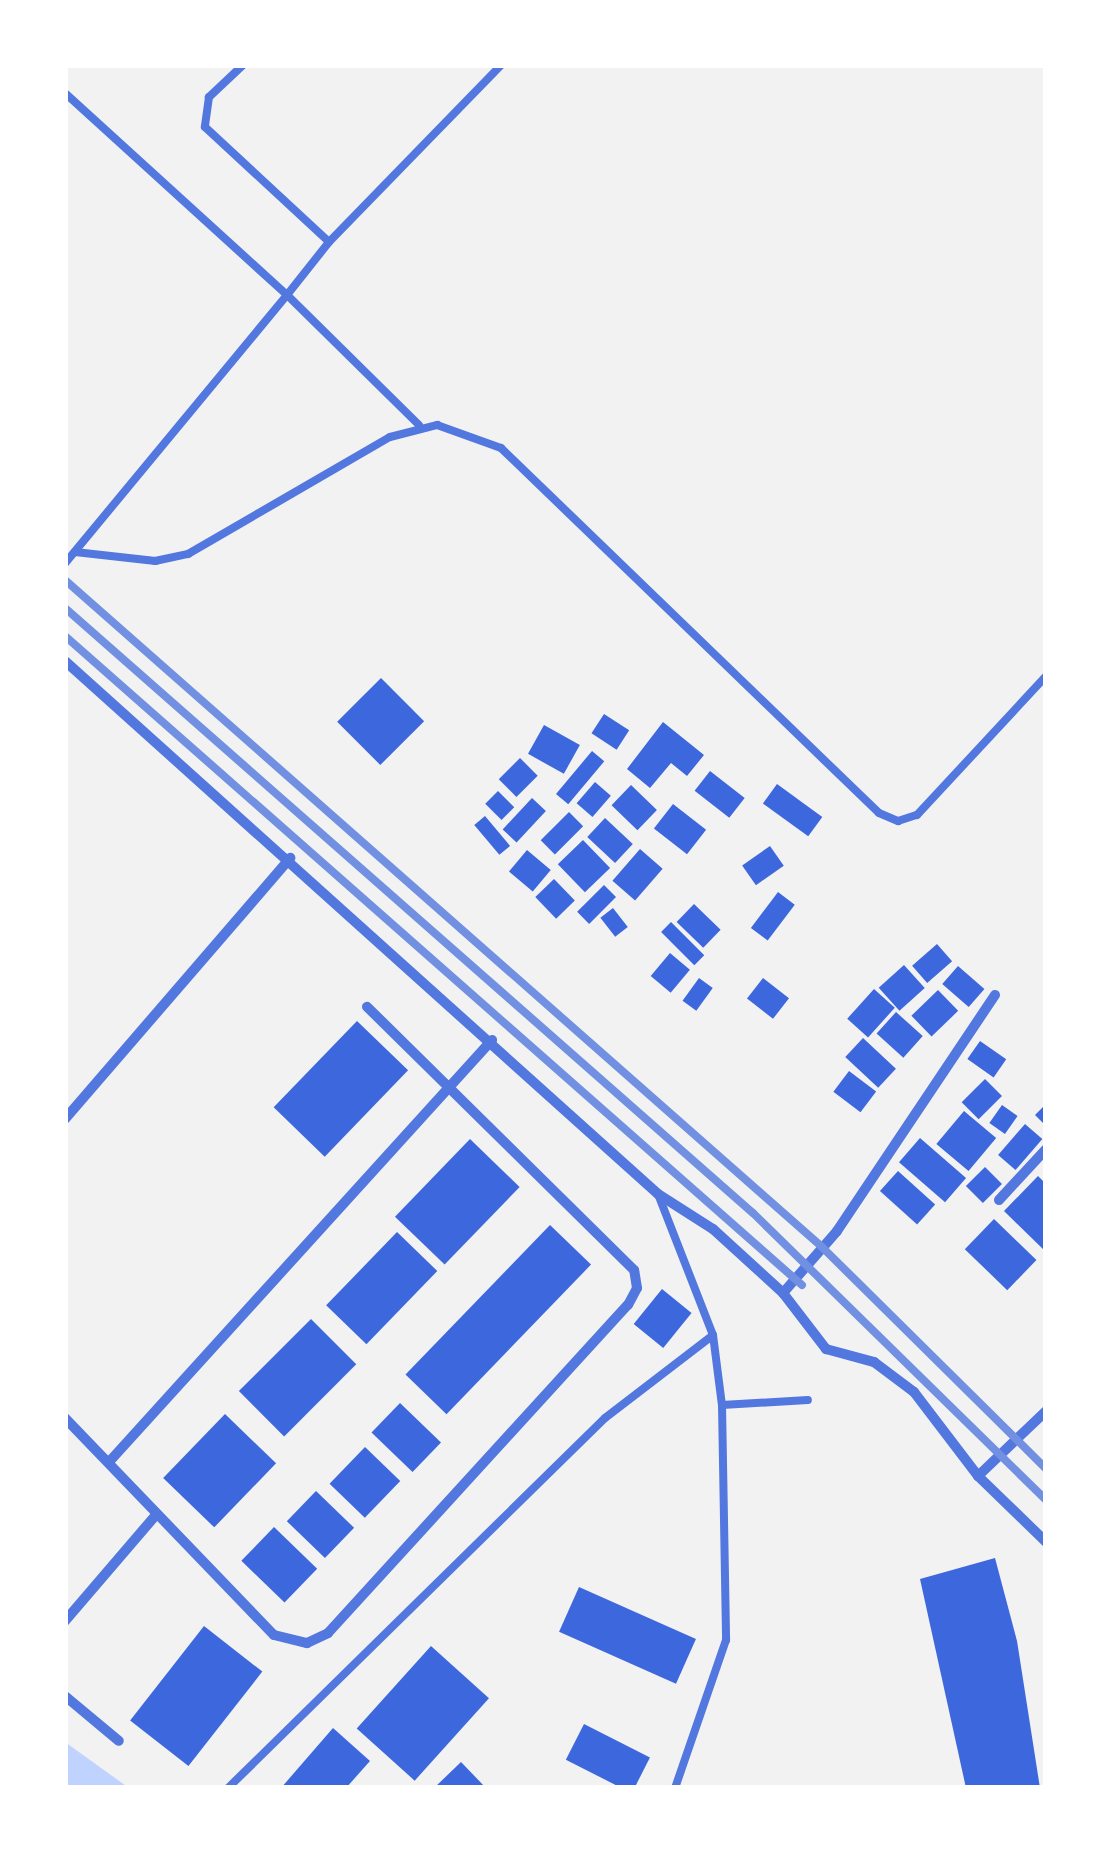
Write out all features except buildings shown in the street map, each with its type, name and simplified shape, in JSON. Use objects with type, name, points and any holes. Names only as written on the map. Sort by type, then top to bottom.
[{"type":"street","points":[[65,660],[290,858],[658,1194],[713,1229],[783,1293],[826,1349],[874,1362],[914,1392],[978,1476],[1046,1542]]},
{"type":"street","points":[[65,1119],[290,858]]},
{"type":"street","points":[[783,1293],[837,1230],[996,995]]},
{"type":"street","points":[[65,1418],[274,1635],[307,1643],[328,1633],[628,1305],[637,1288],[634,1270],[367,1007]]},
{"type":"street","points":[[109,1462],[492,1040]]},
{"type":"street","points":[[999,1200],[1046,1148]]},
{"type":"street","points":[[978,1476],[1046,1411]]},
{"type":"street","points":[[65,1621],[156,1516]]},
{"type":"street","points":[[65,1696],[118,1741]]},
{"type":"lane","points":[[243,65],[209,97],[205,127],[329,242]]},
{"type":"lane","points":[[65,563],[329,242],[501,65]]},
{"type":"lane","points":[[65,93],[287,295],[419,425]]},
{"type":"lane","points":[[76,552],[155,561],[188,554],[419,425],[465,431],[501,448],[857,794],[888,817],[916,815],[1046,676]]},
{"type":"lane","points":[[658,1194],[713,1334],[722,1405],[726,1640],[675,1788]]},
{"type":"lane","points":[[228,1788],[605,1418],[713,1334]]},
{"type":"lane","points":[[722,1405],[808,1400]]},
{"type":"water","points":[[65,1742],[129,1788],[65,1788]]},
{"type":"railway","points":[[65,580],[822,1247],[1046,1469]]},
{"type":"railway","points":[[65,608],[753,1213],[1046,1500]]},
{"type":"railway","points":[[65,636],[802,1285]]}]
